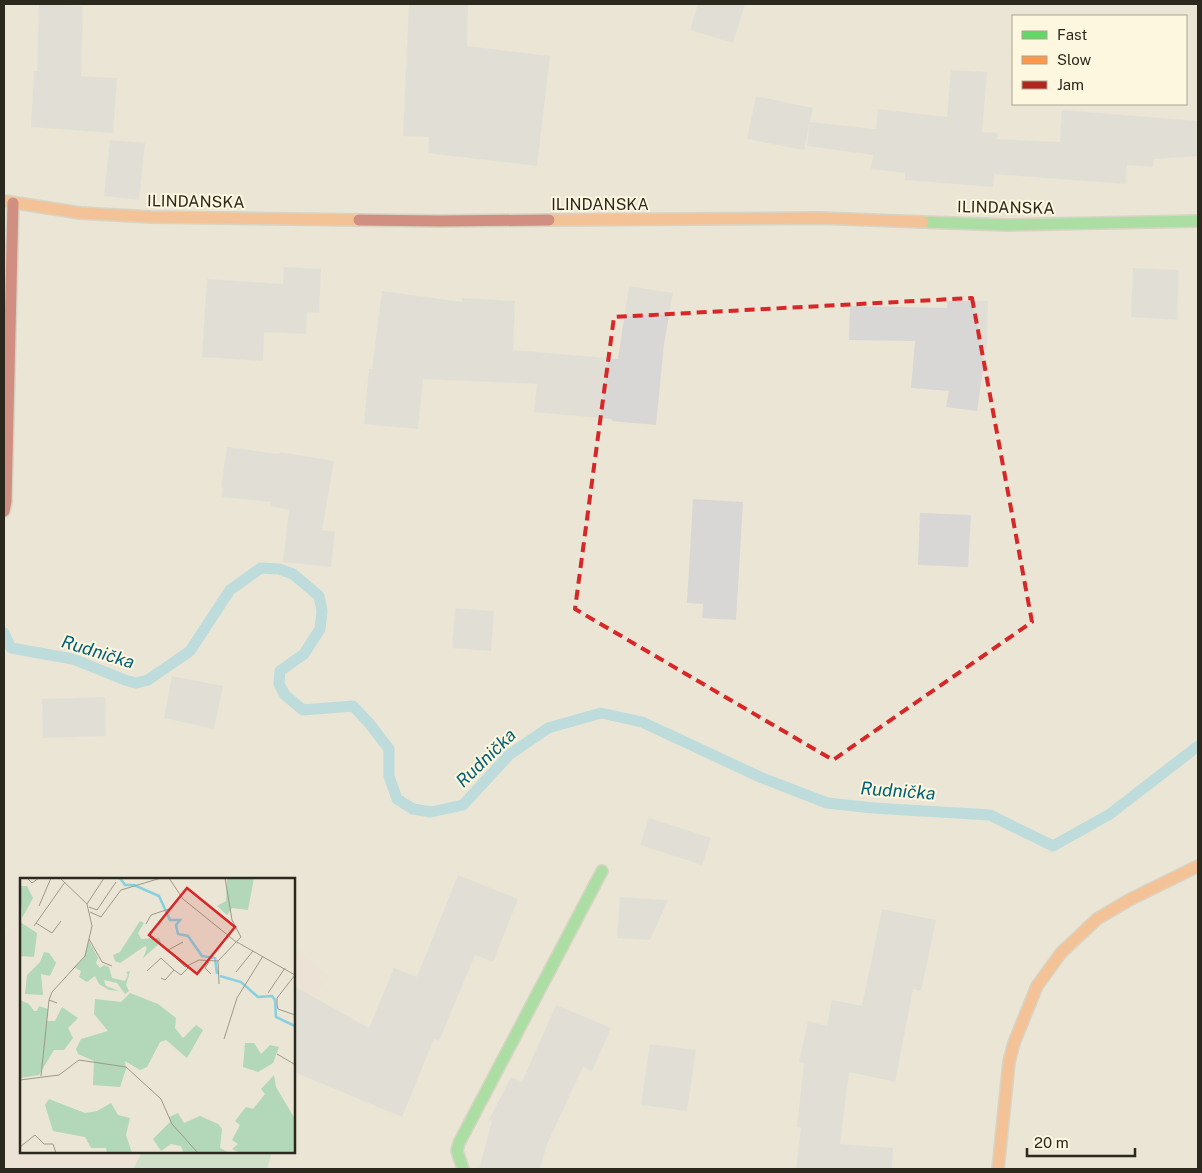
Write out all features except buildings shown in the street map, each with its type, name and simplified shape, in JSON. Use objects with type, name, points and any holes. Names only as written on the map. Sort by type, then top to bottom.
[{"type":"street","name":"ILINDANSKA","points":[[8,202],[80,213],[151,217],[440,221],[820,218],[1008,225],[1198,221]]},
{"type":"street","points":[[4,511],[6,502],[8,202]]},
{"type":"street","points":[[998,1169],[1009,1062],[1014,1043],[1037,986],[1061,953],[1097,919],[1129,900],[1198,866]]},
{"type":"street","points":[[463,1169],[457,1150],[459,1143],[602,871]]},
{"type":"highlighted area","points":[[972,298],[1032,622],[833,760],[575,609],[614,317]]},
{"type":"shaded area","points":[[20,923],[20,1153],[141,1153],[133,1169],[4,1169],[4,937]]},
{"type":"shaded area","points":[[295,947],[328,976],[295,1031]]},
{"type":"green space","points":[[141,1153],[272,1153],[267,1169],[133,1169]]},
{"type":"waterway","name":"Rudnička","points":[[4,633],[11,648],[73,659],[136,683],[148,680],[190,651],[230,590],[261,568],[279,569],[293,574],[319,596],[322,611],[320,629],[304,654],[280,671],[279,684],[285,695],[303,710],[353,706],[389,749],[389,776],[397,799],[413,809],[431,812],[463,805],[509,755],[548,728],[601,713],[642,722],[760,777],[827,803],[873,808],[990,815],[1053,846],[1110,814],[1198,746]]},
{"type":"traffic: fast","points":[[923,222],[1008,225],[1198,221]]},
{"type":"traffic: fast","points":[[463,1169],[457,1151],[459,1143],[602,871]]},
{"type":"traffic: slow","points":[[4,201],[80,213],[151,217],[359,220]]},
{"type":"traffic: slow","points":[[549,220],[820,218],[923,222]]},
{"type":"traffic: slow","points":[[998,1169],[1009,1062],[1014,1043],[1037,986],[1061,953],[1097,919],[1129,900],[1198,866]]},
{"type":"traffic: jam","points":[[4,511],[6,502],[13,203]]},
{"type":"traffic: jam","points":[[359,220],[549,220]]}]
